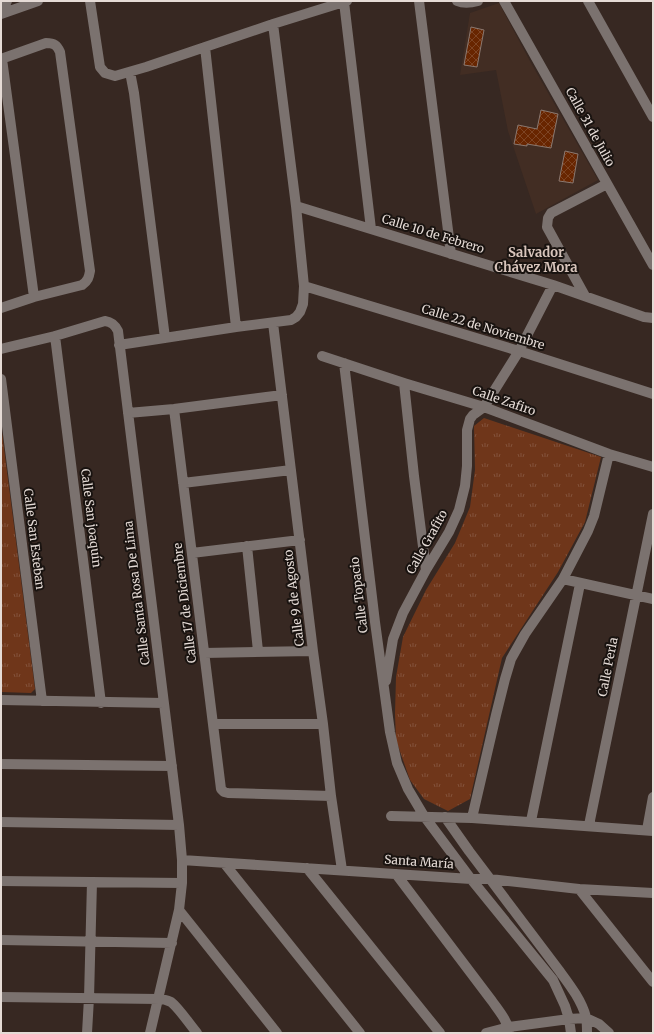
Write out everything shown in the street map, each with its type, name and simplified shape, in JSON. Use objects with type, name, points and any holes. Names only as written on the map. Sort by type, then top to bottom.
[{"type":"street","points":[[1,13],[7,1]]},
{"type":"street","points":[[1,13],[38,1]]},
{"type":"street","points":[[90,1],[100,67],[106,73],[115,76],[345,1],[371,228]]},
{"type":"street","points":[[419,1],[451,254]]},
{"type":"street","points":[[457,1],[470,3],[478,1]]},
{"type":"street","name":"Calle 31 de Julio","points":[[504,1],[653,265]]},
{"type":"street","points":[[588,1],[653,117]]},
{"type":"street","points":[[119,345],[292,320],[300,312],[303,304],[304,286],[296,206],[273,24]]},
{"type":"street","points":[[1,308],[34,297],[82,285],[89,278],[89,263],[60,52],[58,46],[53,43],[46,43],[1,59],[34,297]]},
{"type":"street","points":[[205,47],[236,327]]},
{"type":"street","points":[[130,72],[134,93],[165,338]]},
{"type":"street","points":[[585,296],[547,227],[548,218],[551,213],[607,184]]},
{"type":"street","name":"Calle 10 de Febrero","points":[[296,206],[553,285],[644,317],[653,318]]},
{"type":"street","name":"Calle Grafito","points":[[385,691],[393,639],[403,612],[449,532],[459,510],[465,486],[466,430],[470,419],[484,407],[519,351],[553,285]]},
{"type":"street","name":"Calle 22 de Noviembre","points":[[304,286],[519,351],[653,394]]},
{"type":"street","name":"Calle Santa Rosa De Lima","points":[[55,336],[105,321],[114,324],[118,331],[172,766],[182,860],[182,884],[179,910],[150,1033]]},
{"type":"street","name":"Calle 9 de Agosto","points":[[273,323],[331,796],[342,870]]},
{"type":"street","points":[[1,349],[55,336]]},
{"type":"street","name":"Calle San joaquín","points":[[55,336],[102,703]]},
{"type":"street","name":"Calle Zafiro","points":[[322,356],[484,407],[609,454],[653,467]]},
{"type":"street","name":"Calle Topacio","points":[[344,363],[375,622],[390,732],[397,763],[408,789],[424,816],[471,879],[553,980],[565,1006],[571,1033]]},
{"type":"street","name":"Calle San Esteban","points":[[1,379],[42,701]]},
{"type":"street","points":[[404,383],[426,570]]},
{"type":"street","points":[[128,413],[174,409],[282,395]]},
{"type":"street","name":"Calle 17 de Diciembre","points":[[174,409],[221,790],[228,793],[331,796]]},
{"type":"street","points":[[472,818],[496,715],[511,659],[525,634],[563,579],[588,531],[594,516],[609,454]]},
{"type":"street","points":[[183,483],[292,470]]},
{"type":"street","name":"Calle Perla","points":[[589,825],[653,514]]},
{"type":"street","points":[[192,553],[300,540]]},
{"type":"street","points":[[247,546],[258,651]]},
{"type":"street","points":[[563,579],[653,600]]},
{"type":"street","points":[[531,821],[580,584]]},
{"type":"street","points":[[204,653],[313,651]]},
{"type":"street","points":[[1,700],[164,703]]},
{"type":"street","points":[[213,724],[323,724]]},
{"type":"street","points":[[1,764],[172,766]]},
{"type":"street","points":[[391,816],[531,821],[650,830],[653,797]]},
{"type":"street","points":[[445,817],[469,852],[571,988],[580,1003],[586,1018],[587,1033]]},
{"type":"street","points":[[1,822],[179,825]]},
{"type":"street","name":"Santa María","points":[[182,860],[490,879],[579,889],[653,893]]},
{"type":"street","points":[[224,863],[360,1033]]},
{"type":"street","points":[[307,868],[440,1033]]},
{"type":"street","points":[[396,874],[503,1016],[509,1030]]},
{"type":"street","points":[[1,881],[182,884]]},
{"type":"street","points":[[87,1033],[92,882]]},
{"type":"street","points":[[579,889],[653,982]]},
{"type":"street","points":[[179,910],[277,1033]]},
{"type":"street","points":[[1,940],[172,943]]},
{"type":"street","points":[[1,997],[158,998],[172,1003],[197,1033]]},
{"type":"street","points":[[486,1033],[569,1019],[586,1018],[599,1024],[609,1033]]},
{"type":"shaded area","points":[[499,3],[531,63],[598,180],[536,214],[508,131],[496,70],[460,75],[470,13]]},
{"type":"green space","points":[[484,418],[601,457],[585,522],[558,572],[502,658],[470,799],[448,811],[424,799],[410,780],[396,740],[396,677],[403,637],[426,590],[455,543],[470,507],[475,470],[474,426]]},
{"type":"green space","points":[[1,425],[35,689],[31,693],[1,692]]},
{"type":"building","points":[[471,27],[484,30],[477,67],[464,65]]},
{"type":"building","points":[[541,110],[558,114],[551,148],[527,144],[527,146],[514,144],[518,125],[537,129]]},
{"type":"building","points":[[565,151],[578,154],[573,183],[559,181]]},
{"type":"district","name":"Salvador Chávez Mora","points":[[536,260]]}]
